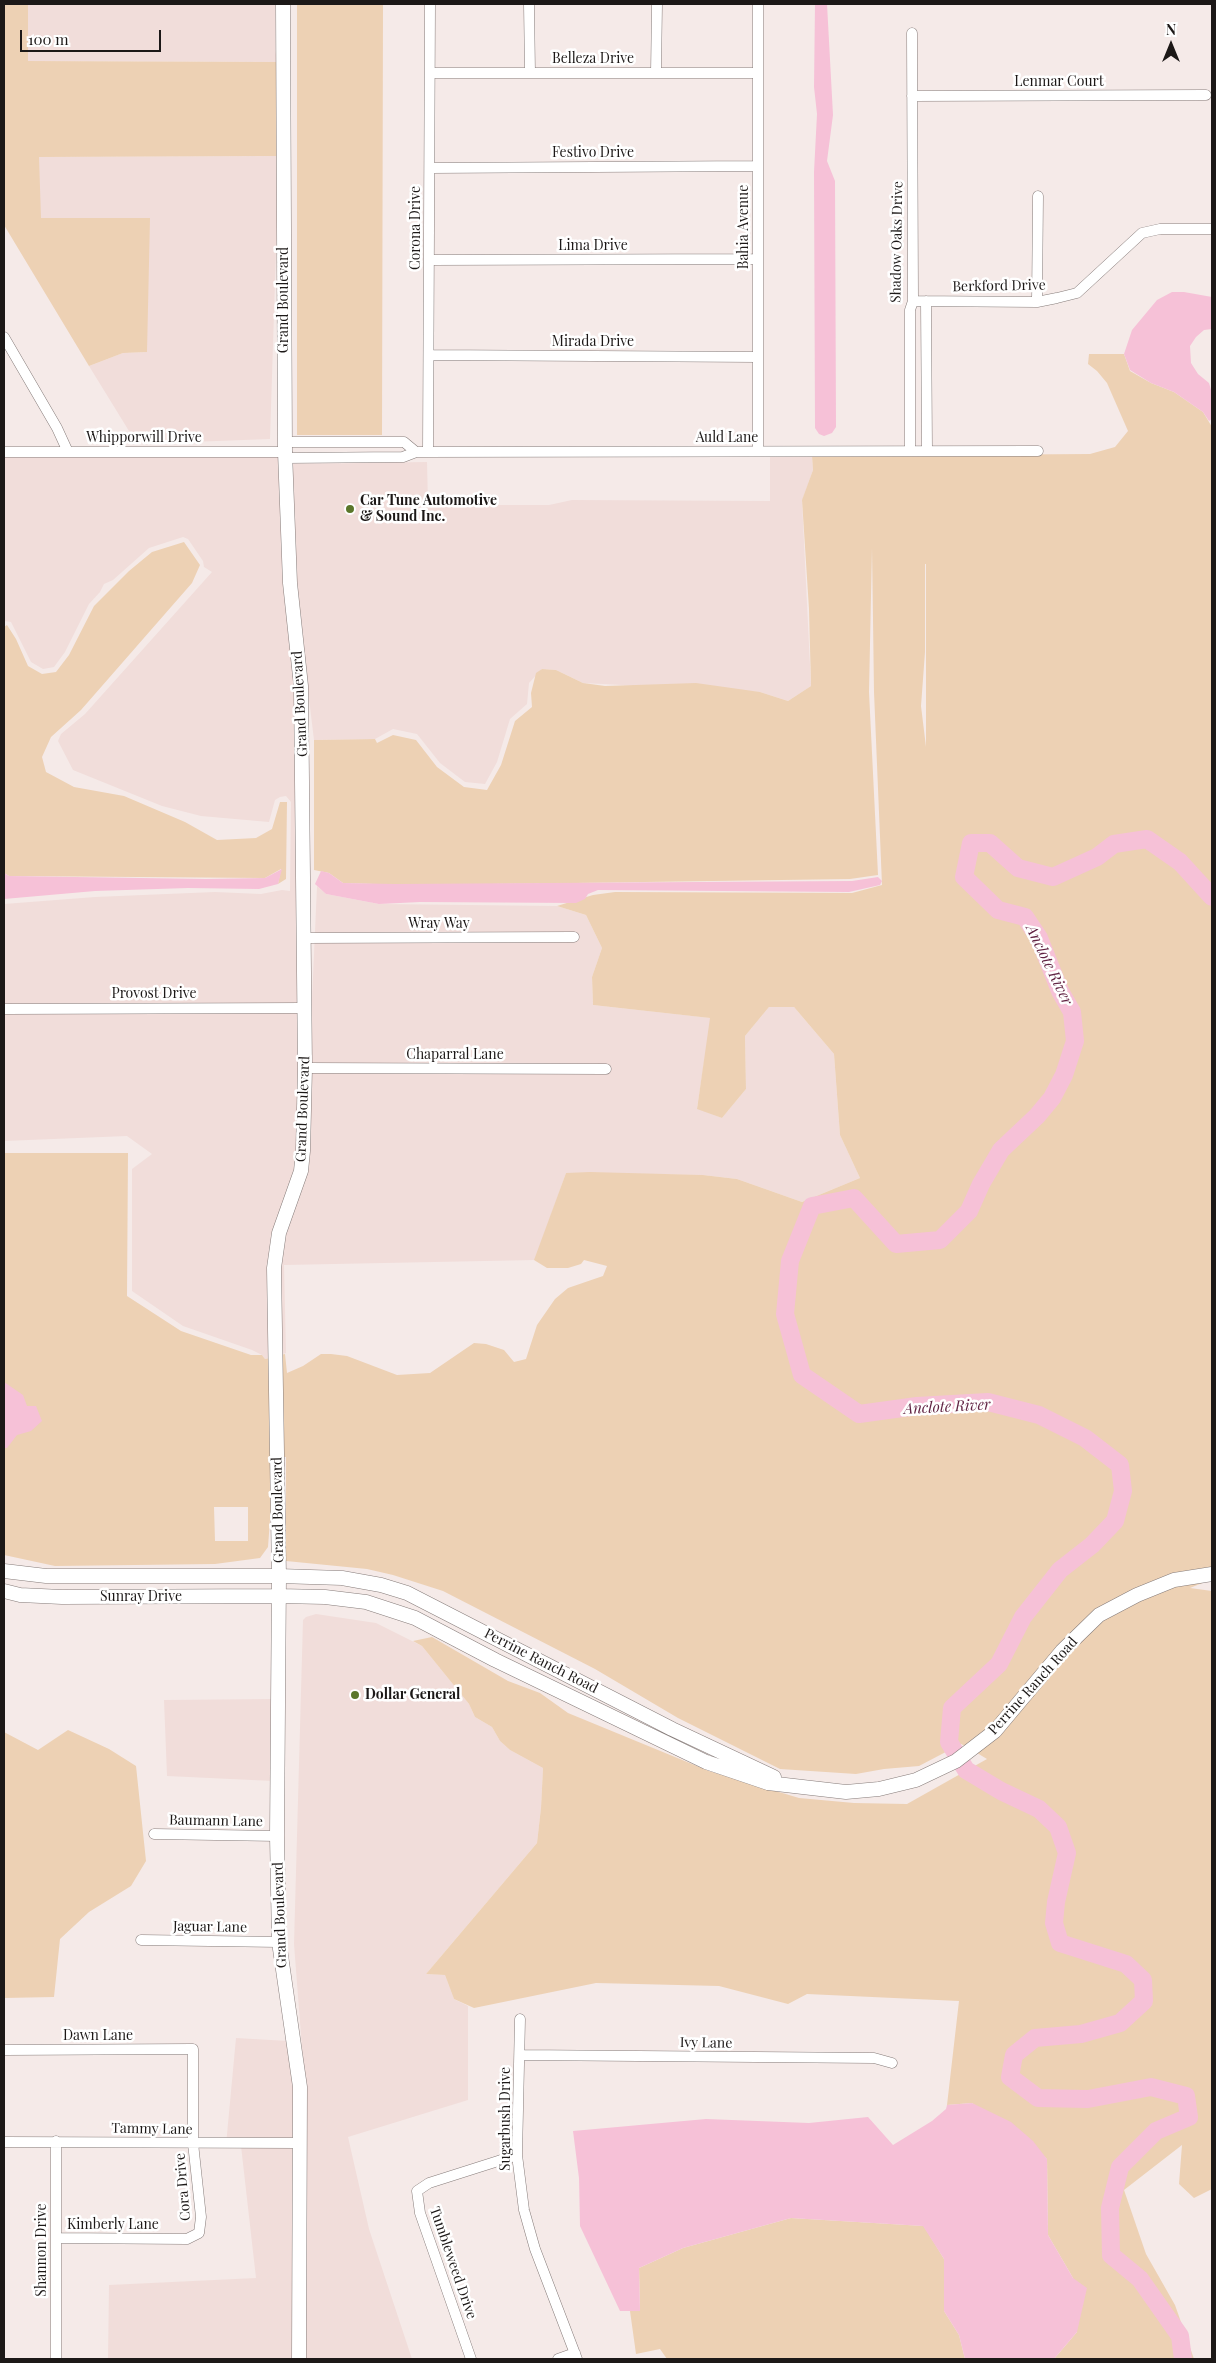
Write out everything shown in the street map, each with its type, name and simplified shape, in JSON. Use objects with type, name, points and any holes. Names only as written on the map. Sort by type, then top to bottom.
[{"type":"street","name":"Grand Boulevard","points":[[283,4],[285,451],[290,583],[301,686],[305,1068],[301,1171],[280,1233],[274,1268],[280,1576],[277,1836],[279,1942],[300,2087],[299,2359]]},
{"type":"street","name":"Corona Drive","points":[[428,452],[430,4]]},
{"type":"street","points":[[529,4],[530,73]]},
{"type":"street","points":[[656,73],[657,4]]},
{"type":"street","name":"Bahia Avenue","points":[[758,4],[758,451]]},
{"type":"street","name":"Shadow Oaks Drive","points":[[910,451],[910,310],[913,301],[912,34]]},
{"type":"street","name":"Belleza Drive","points":[[430,73],[757,73]]},
{"type":"street","name":"Lenmar Court","points":[[912,96],[1206,95]]},
{"type":"street","name":"Festivo Drive","points":[[430,168],[758,166]]},
{"type":"street","points":[[1037,302],[1038,196]]},
{"type":"street","name":"Berkford Drive","points":[[913,301],[1037,302],[1076,292],[1142,233],[1160,229],[1212,229]]},
{"type":"street","name":"Lima Drive","points":[[429,260],[757,259]]},
{"type":"street","points":[[926,301],[927,451]]},
{"type":"street","points":[[4,337],[57,428],[68,452]]},
{"type":"street","name":"Mirada Drive","points":[[429,355],[758,357]]},
{"type":"street","points":[[4,356],[16,356]]},
{"type":"street","name":"Auld Lane","points":[[285,451],[404,442],[416,452]]},
{"type":"street","name":"Auld Lane","points":[[285,451],[403,458],[416,452],[1038,451]]},
{"type":"street","name":"Whipporwill Drive","points":[[4,452],[285,451]]},
{"type":"street","name":"Wray Way","points":[[304,938],[574,937]]},
{"type":"street","name":"Provost Drive","points":[[4,1009],[305,1008]]},
{"type":"street","name":"Chaparral Lane","points":[[305,1068],[606,1069]]},
{"type":"street","name":"Sunray Drive","points":[[4,1571],[46,1576],[280,1576]]},
{"type":"street","name":"Perrine Ranch Road","points":[[280,1596],[325,1597],[366,1602],[394,1610],[706,1762],[768,1783],[793,1785],[819,1791],[846,1792],[880,1789],[916,1780],[934,1773],[977,1746],[995,1731],[1062,1651],[1099,1615],[1137,1595],[1174,1580],[1212,1574]]},
{"type":"street","name":"Perrine Ranch Road","points":[[280,1576],[342,1578],[380,1584],[407,1593],[721,1753],[793,1785]]},
{"type":"street","name":"Sunray Drive","points":[[4,1591],[20,1595],[62,1597],[280,1596]]},
{"type":"street","name":"Baumann Lane","points":[[154,1834],[277,1836]]},
{"type":"street","name":"Jaguar Lane","points":[[141,1940],[279,1942]]},
{"type":"street","name":"Sugarbush Drive","points":[[520,2019],[517,2155],[524,2210],[534,2249],[576,2356]]},
{"type":"street","name":"Dawn Lane","points":[[4,2050],[193,2049]]},
{"type":"street","name":"Cora Drive","points":[[193,2049],[193,2143],[201,2217],[199,2233]]},
{"type":"street","name":"Ivy Lane","points":[[520,2055],[874,2058],[892,2063]]},
{"type":"street","name":"Shannon Drive","points":[[56,2141],[56,2359]]},
{"type":"street","name":"Tammy Lane","points":[[4,2142],[300,2143]]},
{"type":"street","name":"Tumbleweed Drive","points":[[472,2359],[420,2212],[417,2191],[429,2183],[517,2155]]},
{"type":"street","name":"Kimberly Lane","points":[[56,2238],[187,2239],[199,2233]]},
{"type":"street","points":[[558,2359],[576,2356]]},
{"type":"shaded area","points":[[4,4],[28,4],[28,61],[278,62],[279,156],[39,157],[41,218],[150,218],[147,352],[123,353],[89,366],[4,225]]},
{"type":"shaded area","points":[[28,4],[275,4],[275,51],[278,62],[28,61]]},
{"type":"shaded area","points":[[297,4],[383,4],[382,435],[297,435]]},
{"type":"shaded area","points":[[815,4],[827,4],[833,115],[827,161],[835,181],[836,427],[832,433],[824,436],[819,434],[815,428],[814,172],[817,114],[814,87]]},
{"type":"shaded area","points":[[279,156],[270,439],[137,444],[89,366],[123,353],[147,352],[40,218],[38,157]]},
{"type":"shaded area","points":[[1172,292],[1212,297],[1212,329],[1204,330],[1190,346],[1191,363],[1198,374],[1209,383],[1211,390],[1212,419],[1209,421],[1203,412],[1174,392],[1151,383],[1130,370],[1124,354],[1132,330],[1157,300]]},
{"type":"shaded area","points":[[1089,354],[1124,354],[1130,371],[1151,383],[1174,392],[1203,412],[1212,427],[1212,1569],[1135,1590],[992,1727],[967,1747],[961,1744],[919,1766],[856,1774],[780,1769],[678,1718],[595,1669],[443,1591],[367,1569],[286,1561],[286,1457],[282,1457],[280,1355],[285,1354],[287,1373],[303,1366],[321,1354],[331,1354],[347,1356],[397,1375],[430,1373],[474,1343],[486,1344],[504,1350],[514,1362],[526,1359],[537,1325],[555,1299],[568,1288],[603,1276],[607,1266],[584,1260],[581,1264],[568,1268],[547,1268],[534,1260],[566,1173],[703,1175],[737,1179],[802,1202],[860,1178],[840,1135],[834,1054],[794,1007],[769,1007],[745,1036],[746,1089],[722,1118],[697,1109],[710,1018],[593,1005],[592,977],[602,948],[586,915],[557,906],[593,895],[615,892],[852,893],[882,885],[874,692],[872,548],[869,692],[878,875],[850,879],[407,885],[343,883],[329,873],[314,870],[314,740],[375,739],[377,743],[393,735],[416,740],[437,767],[464,787],[487,790],[501,765],[515,721],[532,707],[531,693],[536,673],[542,669],[556,670],[583,683],[605,686],[696,683],[760,692],[788,701],[811,686],[809,609],[802,500],[813,470],[812,456],[1090,454],[1115,447],[1128,431],[1107,383],[1088,364]],"holes":[[[926,564],[926,747],[921,706],[925,652]]]},
{"type":"shaded area","points":[[280,452],[297,686],[300,1008],[296,1170],[290,1191],[270,1358],[265,1359],[262,1355],[252,1350],[183,1326],[132,1291],[132,1169],[152,1154],[127,1136],[4,1141],[4,904],[95,897],[215,892],[261,894],[282,890],[290,891],[291,802],[286,796],[275,800],[269,822],[201,816],[162,806],[73,770],[58,741],[61,734],[85,714],[212,572],[204,567],[203,561],[188,539],[183,537],[149,548],[113,580],[104,584],[100,592],[89,604],[65,652],[54,667],[43,669],[31,662],[11,622],[4,621],[4,454]]},
{"type":"shaded area","points":[[812,456],[813,470],[802,501],[811,686],[788,701],[760,692],[583,683],[556,670],[542,669],[529,683],[527,704],[510,719],[497,762],[485,784],[465,782],[440,763],[417,734],[393,729],[375,739],[314,740],[295,583],[292,464],[427,462],[428,503],[435,505],[549,505],[572,500],[770,501],[770,457]]},
{"type":"shaded area","points":[[184,542],[200,565],[192,583],[81,710],[51,737],[42,757],[46,772],[74,787],[124,796],[185,822],[217,840],[256,838],[272,829],[280,802],[287,802],[286,879],[278,884],[281,869],[265,878],[9,876],[4,873],[4,627],[7,625],[16,639],[28,666],[42,674],[56,672],[69,655],[94,606],[129,571],[152,552]]},
{"type":"shaded area","points":[[282,869],[278,884],[259,889],[188,888],[95,891],[4,899],[4,873],[9,876],[206,879],[265,878]]},
{"type":"shaded area","points":[[321,871],[329,873],[343,883],[395,884],[852,881],[878,877],[882,881],[880,885],[849,892],[598,890],[588,894],[585,899],[576,903],[420,902],[379,904],[326,894],[315,884]]},
{"type":"shaded area","points":[[317,886],[326,894],[379,904],[557,906],[586,915],[602,948],[592,977],[593,1005],[711,1018],[697,1108],[722,1118],[746,1089],[745,1036],[769,1007],[794,1007],[834,1054],[840,1135],[860,1178],[802,1202],[737,1179],[703,1175],[566,1173],[535,1260],[284,1265],[286,1353],[280,1355],[278,1269],[284,1235],[299,1195],[309,1068]]},
{"type":"shaded area","points":[[4,1153],[128,1153],[127,1296],[181,1331],[251,1355],[262,1355],[265,1359],[270,1358],[272,1457],[268,1547],[260,1558],[215,1564],[55,1566],[4,1555]],"holes":[[[214,1507],[248,1507],[248,1541],[215,1541]]]},
{"type":"shaded area","points":[[4,1382],[23,1395],[27,1406],[36,1406],[42,1421],[31,1431],[17,1435],[7,1448],[4,1448]]},
{"type":"shaded area","points":[[1212,1579],[1190,1588],[1212,1591],[1212,2189],[1194,2198],[1179,2184],[1182,2145],[1124,2190],[1146,2254],[1175,2305],[1194,2359],[1054,2359],[1077,2332],[1077,2328],[1073,2278],[1048,2235],[1047,2159],[972,2103],[947,2105],[959,2001],[807,1994],[788,2004],[719,1986],[596,1983],[474,2008],[454,1999],[445,1975],[426,1974],[537,1843],[543,1768],[510,1750],[500,1741],[492,1727],[475,1717],[469,1704],[422,1646],[413,1641],[432,1637],[508,1681],[540,1693],[568,1713],[709,1771],[799,1798],[854,1803],[907,1804],[987,1759],[977,1753],[1065,1655],[1101,1619],[1175,1585]]},
{"type":"shaded area","points":[[316,1614],[376,1623],[422,1646],[469,1704],[475,1717],[492,1727],[500,1741],[510,1750],[543,1768],[537,1843],[426,1974],[445,1975],[454,1999],[468,2006],[468,2100],[348,2137],[369,2229],[412,2359],[304,2359],[305,2087],[294,1944],[303,1620]]},
{"type":"shaded area","points":[[274,1699],[273,1781],[167,1776],[164,1700]]},
{"type":"shaded area","points":[[68,1730],[109,1749],[136,1766],[146,1861],[131,1886],[89,1912],[60,1939],[54,1997],[4,1998],[4,1732],[38,1750]]},
{"type":"shaded area","points":[[236,2038],[288,2041],[295,2087],[294,2359],[108,2359],[109,2285],[256,2278],[241,2146],[226,2145]]},
{"type":"shaded area","points":[[972,2103],[1011,2122],[1033,2141],[1047,2159],[1048,2235],[1073,2278],[1087,2288],[1077,2332],[1054,2359],[965,2359],[959,2335],[944,2311],[944,2259],[923,2226],[791,2218],[683,2248],[639,2268],[640,2311],[620,2311],[580,2226],[579,2178],[573,2131],[706,2119],[809,2123],[868,2117],[893,2145],[932,2121],[946,2109],[947,2105]]},
{"type":"shaded area","points":[[791,2218],[924,2226],[944,2259],[944,2311],[959,2335],[965,2359],[667,2359],[660,2349],[636,2354],[630,2311],[640,2310],[639,2268],[683,2248]]},
{"type":"waterway","name":"Anclote River","points":[[1183,2359],[1180,2336],[1140,2279],[1111,2255],[1110,2208],[1120,2167],[1156,2131],[1189,2117],[1186,2096],[1151,2087],[1088,2099],[1038,2098],[1010,2077],[1014,2055],[1035,2038],[1081,2034],[1120,2023],[1144,2001],[1143,1980],[1126,1964],[1060,1943],[1054,1923],[1056,1902],[1067,1853],[1058,1827],[1039,1809],[1001,1791],[966,1770],[949,1742],[952,1708],[999,1664],[1023,1617],[1060,1570],[1092,1545],[1115,1521],[1123,1491],[1120,1465],[1085,1438],[1039,1415],[988,1402],[917,1406],[859,1414],[802,1375],[785,1314],[790,1261],[812,1206],[854,1198],[896,1244],[940,1240],[969,1211],[981,1184],[1001,1150],[1037,1116],[1052,1098],[1064,1075],[1075,1041],[1072,1012],[1060,991],[1039,938],[1025,917],[998,910],[964,877],[971,843],[990,843],[1018,868],[1053,877],[1097,857],[1114,844],[1147,839],[1180,862],[1212,897]]},
{"type":"place","name":"Car Tune Automotive & Sound Inc.","points":[[350,509]]},
{"type":"place","name":"Dollar General","points":[[355,1695]]}]
